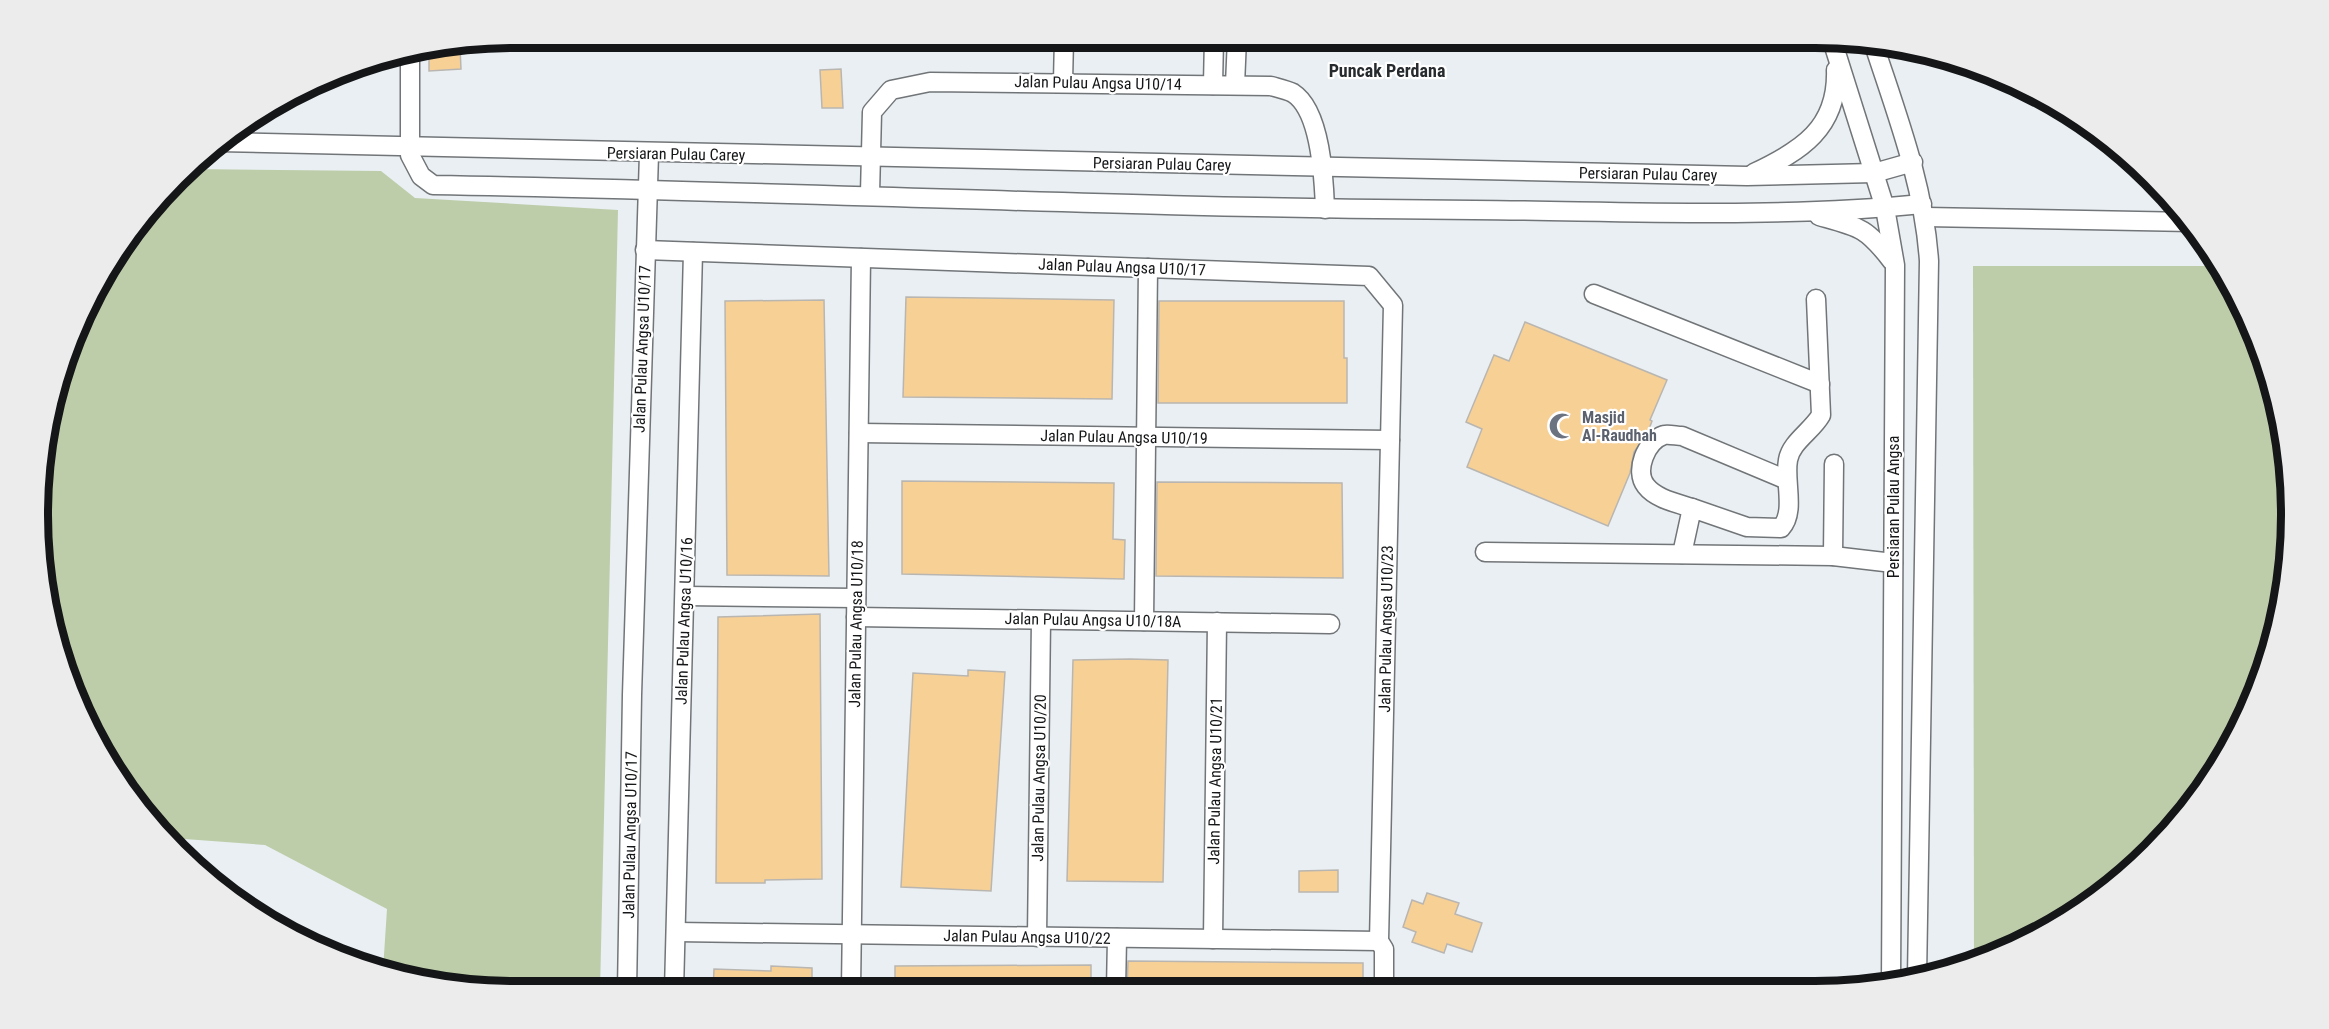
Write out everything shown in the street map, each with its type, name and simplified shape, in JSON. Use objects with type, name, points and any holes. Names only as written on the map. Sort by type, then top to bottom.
[{"type":"street","points":[[1063,82],[1064,48]]},
{"type":"street","points":[[1213,85],[1214,48]]},
{"type":"street","points":[[1235,85],[1237,48]]},
{"type":"street","points":[[1747,176],[1787,157],[1816,134],[1834,104],[1833,49]]},
{"type":"street","name":"Persiaran Pulau Angsa","points":[[1834,49],[1885,208],[1895,265],[1891,974]]},
{"type":"street","name":"Persiaran Pulau Angsa","points":[[1876,52],[1913,162],[1924,210],[1929,261],[1917,969]]},
{"type":"street","points":[[410,60],[410,155],[421,176],[433,184],[870,194],[1324,209],[1803,212],[1885,208],[2177,221]]},
{"type":"street","name":"Jalan Pulau Angsa U10/14","points":[[870,194],[872,112],[891,90],[930,82],[1271,86],[1294,94],[1312,117],[1324,168],[1324,209]]},
{"type":"street","name":"Persiaran Pulau Carey","points":[[233,142],[649,154],[1747,176],[1874,173],[1913,162]]},
{"type":"street","points":[[645,250],[649,154]]},
{"type":"street","points":[[1803,212],[1858,227],[1873,236],[1895,265]]},
{"type":"street","name":"Jalan Pulau Angsa U10/17","points":[[627,981],[632,695],[645,250],[1369,276]]},
{"type":"street","name":"Jalan Pulau Angsa U10/16","points":[[674,981],[693,252]]},
{"type":"street","name":"Jalan Pulau Angsa U10/18","points":[[851,981],[861,258]]},
{"type":"street","points":[[1144,621],[1148,268]]},
{"type":"street","name":"Jalan Pulau Angsa U10/23","points":[[1369,276],[1393,305],[1379,941],[1384,949],[1384,981]]},
{"type":"street","points":[[1594,294],[1820,384]]},
{"type":"street","points":[[1787,480],[1682,436],[1665,435],[1650,444],[1640,468],[1645,485],[1658,496],[1747,528],[1781,528],[1788,514],[1788,459],[1792,449],[1821,415],[1816,299]]},
{"type":"street","name":"Jalan Pulau Angsa U10/19","points":[[859,433],[1390,440]]},
{"type":"street","points":[[1833,556],[1834,464]]},
{"type":"street","points":[[1682,554],[1692,508]]},
{"type":"street","points":[[1485,552],[1833,556],[1893,563]]},
{"type":"street","points":[[685,596],[856,598]]},
{"type":"street","name":"Jalan Pulau Angsa U10/18A","points":[[856,617],[1330,624]]},
{"type":"street","name":"Jalan Pulau Angsa U10/20","points":[[1037,937],[1041,620]]},
{"type":"street","name":"Jalan Pulau Angsa U10/21","points":[[1213,939],[1217,622]]},
{"type":"street","name":"Jalan Pulau Angsa U10/22","points":[[676,932],[1379,941]]},
{"type":"street","points":[[1116,981],[1117,938]]},
{"type":"green space","points":[[202,169],[381,171],[415,198],[618,210],[600,981],[484,980],[423,972],[384,962],[387,909],[265,845],[180,839],[144,798],[110,748],[84,693],[64,635],[57,606],[49,545],[48,514],[52,454],[57,423],[73,365],[96,308],[110,281],[144,231]]},
{"type":"green space","points":[[1973,266],[2209,266],[2233,308],[2256,365],[2272,423],[2277,454],[2281,514],[2277,575],[2272,606],[2256,664],[2233,721],[2219,748],[2185,798],[2144,844],[2098,885],[2048,919],[1974,952]]},
{"type":"building","points":[[460,51],[461,69],[429,71],[429,56]]},
{"type":"building","points":[[841,69],[843,108],[822,108],[820,70]]},
{"type":"building","points":[[906,297],[1114,300],[1112,399],[903,397]]},
{"type":"building","points":[[824,300],[829,576],[727,575],[725,301]]},
{"type":"building","points":[[1159,301],[1344,301],[1347,403],[1158,403]]},
{"type":"building","name":"Masjid Al-Raudhah","points":[[1525,322],[1667,380],[1650,420],[1652,421],[1648,432],[1634,452],[1630,473],[1608,526],[1467,467],[1482,429],[1466,422],[1494,355],[1509,361]]},
{"type":"building","points":[[902,481],[1114,483],[1113,539],[1125,540],[1124,579],[902,574]]},
{"type":"building","points":[[1157,482],[1342,483],[1343,578],[1156,576]]},
{"type":"building","points":[[820,614],[822,879],[765,880],[765,883],[716,883],[718,617]]},
{"type":"building","points":[[1073,660],[1168,660],[1163,882],[1067,881]]},
{"type":"building","points":[[968,670],[1005,672],[991,891],[901,887],[913,673],[968,676]]},
{"type":"building","points":[[1338,870],[1338,892],[1299,892],[1299,871]]},
{"type":"building","points":[[1427,893],[1459,903],[1455,914],[1482,923],[1472,952],[1447,944],[1444,953],[1412,942],[1416,932],[1403,927],[1412,900],[1423,904]]},
{"type":"building","points":[[1128,961],[1363,963],[1363,981],[1127,981]]},
{"type":"building","points":[[1091,965],[1091,981],[895,981],[895,966]]},
{"type":"building","points":[[771,966],[812,968],[812,981],[713,981],[714,969],[771,971]]},
{"type":"place","name":"Masjid Al-Raudhah","points":[[1562,426]]},
{"type":"district","name":"Puncak Perdana","points":[[1387,70]]}]
